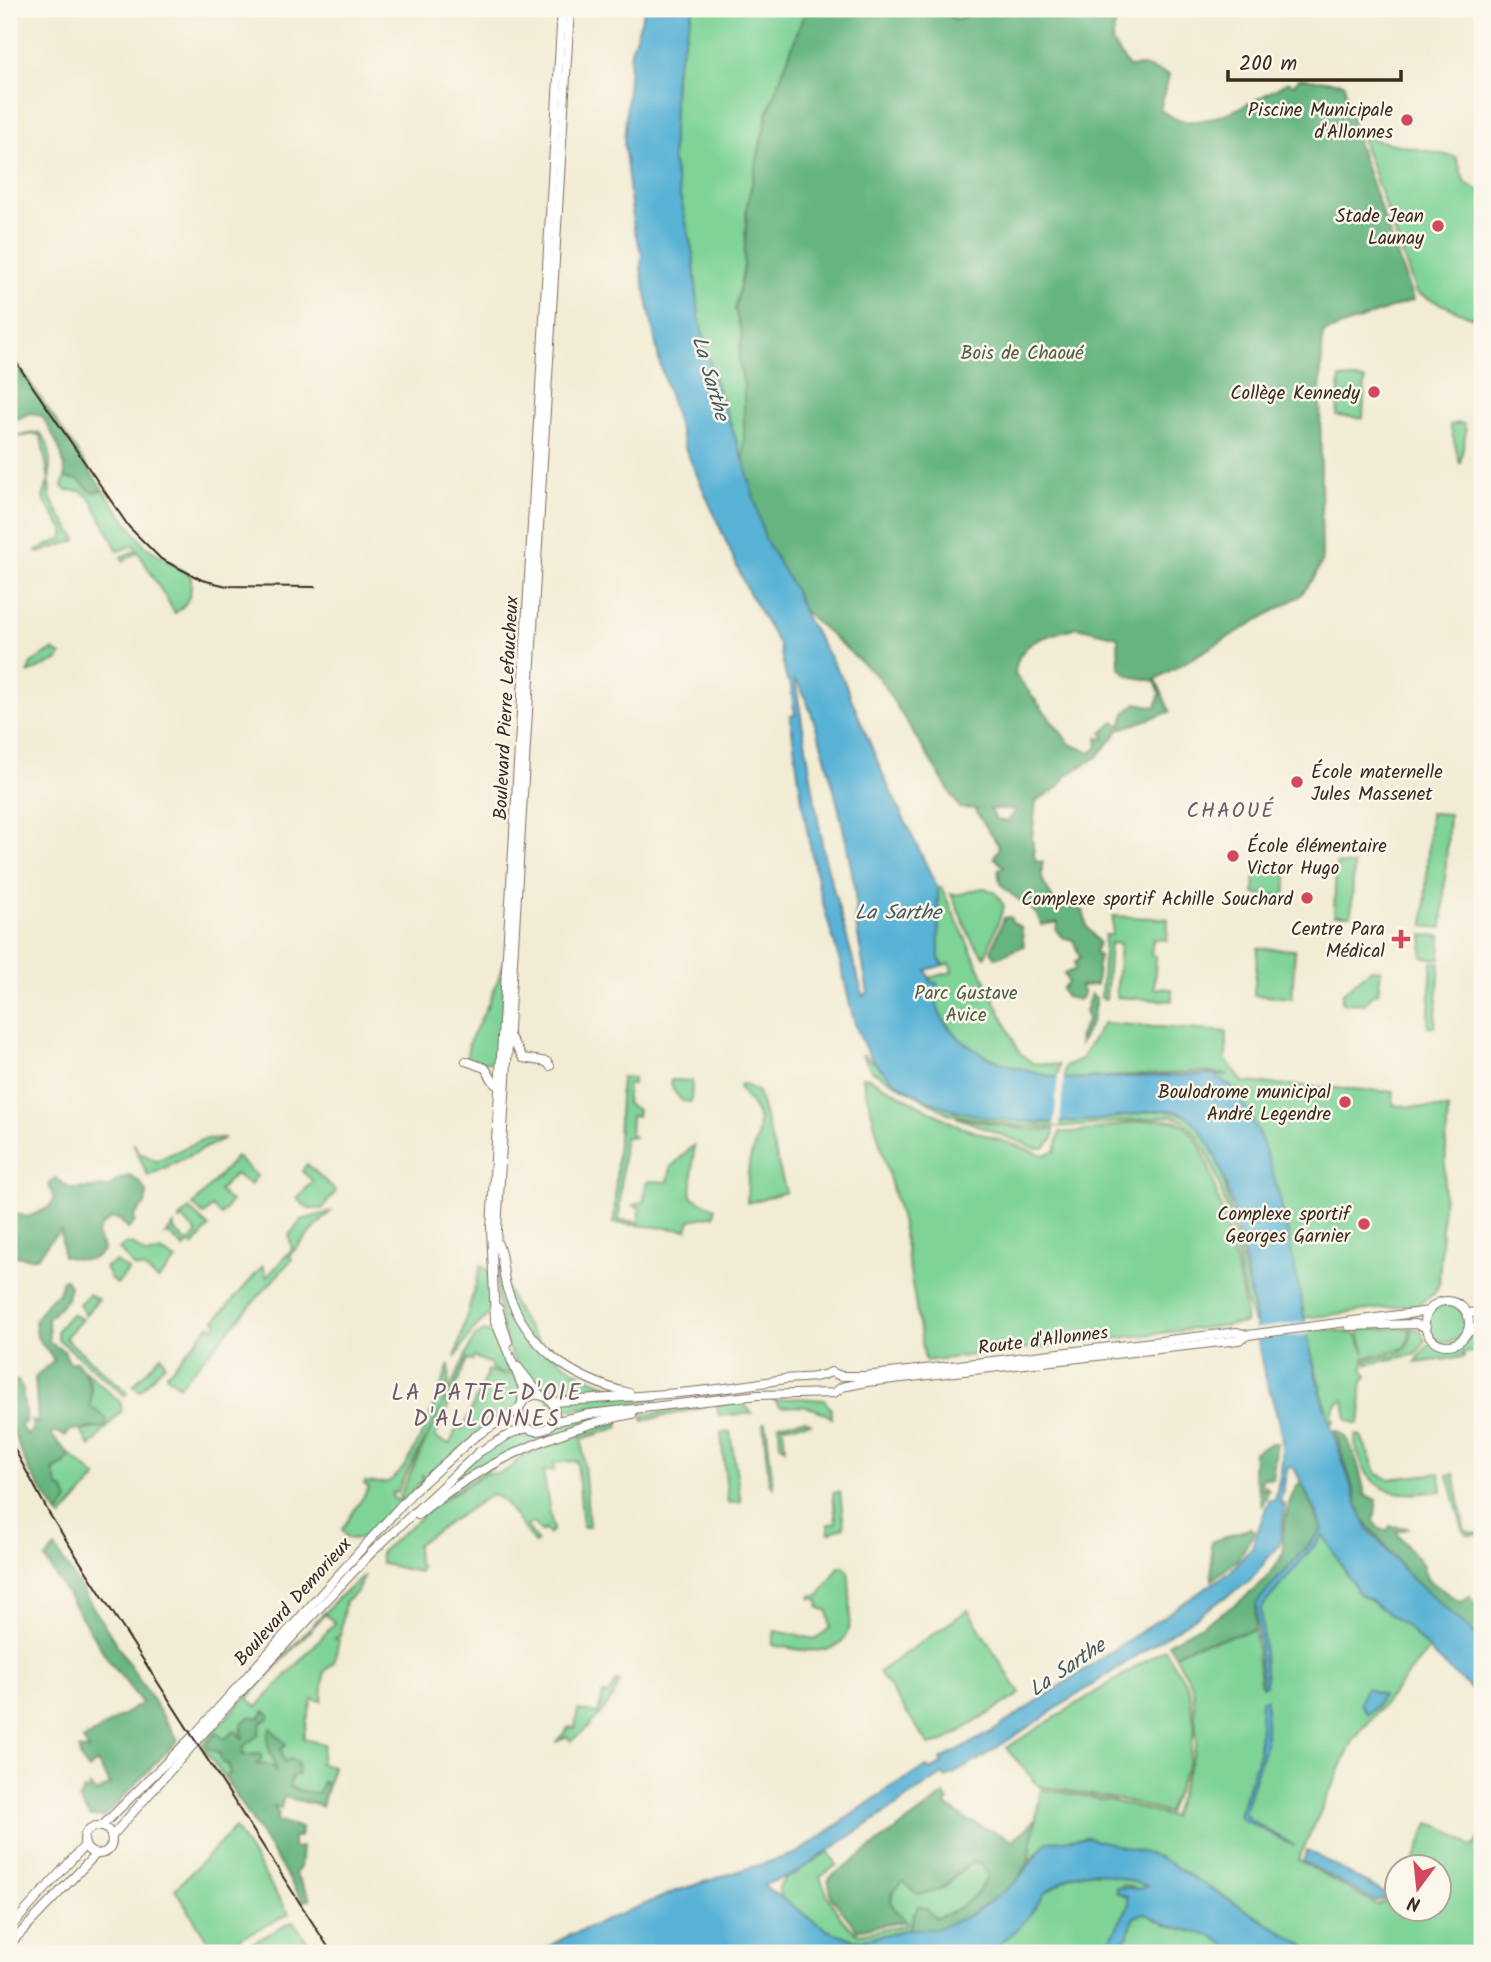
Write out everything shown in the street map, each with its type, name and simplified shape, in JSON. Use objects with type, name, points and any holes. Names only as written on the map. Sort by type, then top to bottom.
[{"type":"main road","name":"Boulevard Pierre Lefaucheux","points":[[520,1406],[523,1388],[498,1333],[492,1301],[491,1228],[562,9]]},
{"type":"main road","name":"Boulevard Pierre Lefaucheux","points":[[540,1395],[519,1369],[506,1339],[498,1309],[496,1241],[570,9]]},
{"type":"main road","points":[[509,1035],[523,1058],[547,1062],[550,1066]]},
{"type":"main road","points":[[466,1061],[486,1069],[494,1079],[497,1094]]},
{"type":"main road","points":[[496,1241],[507,1289],[518,1313],[549,1354],[583,1379],[632,1394],[649,1395]]},
{"type":"main road","points":[[1466,1333],[1469,1323],[1467,1313],[1459,1304],[1439,1302],[1429,1311],[1426,1327],[1432,1339],[1443,1345],[1458,1342],[1466,1333],[1482,1324]]},
{"type":"main road","name":"Route d'Allonnes","points":[[552,1422],[564,1417],[674,1404],[758,1395],[830,1392],[842,1387],[1239,1340],[1248,1335],[1429,1311]]},
{"type":"main road","points":[[1467,1313],[1482,1312]]},
{"type":"main road","name":"Route d'Allonnes","points":[[1312,1327],[1410,1324],[1426,1327]]},
{"type":"main road","name":"Route d'Allonnes","points":[[552,1402],[746,1388],[778,1380],[824,1377],[834,1372],[841,1376],[865,1376],[1237,1332],[1248,1335]]},
{"type":"main road","points":[[841,1376],[842,1387]]},
{"type":"main road","points":[[824,1377],[823,1387],[830,1392]]},
{"type":"main road","points":[[540,1395],[552,1402],[555,1414],[552,1422],[541,1431],[527,1428],[520,1420],[520,1406],[526,1398],[540,1395]]},
{"type":"main road","points":[[335,1590],[425,1509],[488,1469],[561,1435],[621,1416],[674,1404]]},
{"type":"main road","name":"Boulevard Demorieux","points":[[101,1827],[195,1734],[413,1492],[473,1438],[520,1406]]},
{"type":"main road","name":"Boulevard Demorieux","points":[[111,1837],[335,1590],[479,1452],[512,1433],[527,1428]]},
{"type":"main road","points":[[9,1929],[85,1845],[87,1831],[101,1827],[111,1837],[108,1849],[96,1854],[9,1945]]},
{"type":"main road","points":[[85,1845],[96,1854]]},
{"type":"green space","name":"Bois de Chaoué","points":[[1030,7],[1065,10],[1099,18],[1115,23],[1112,43],[1129,67],[1143,66],[1169,75],[1160,110],[1180,120],[1206,120],[1236,110],[1288,82],[1293,85],[1300,78],[1344,83],[1356,139],[1413,300],[1323,333],[1320,392],[1322,561],[1314,578],[1300,596],[1156,679],[1170,712],[1120,729],[1097,757],[1067,775],[1058,788],[1036,801],[1032,838],[1035,861],[1043,862],[1044,884],[1055,902],[1083,910],[1087,927],[1099,943],[1095,953],[1099,956],[1096,985],[1080,986],[1084,994],[1079,1000],[1065,997],[1062,989],[1068,982],[1064,974],[1076,969],[1074,964],[1080,957],[1073,940],[1062,937],[1056,930],[1058,922],[1041,925],[1032,909],[1002,886],[999,869],[1004,867],[994,857],[999,848],[975,810],[978,809],[960,808],[879,678],[803,610],[765,539],[744,462],[744,385],[739,362],[742,336],[735,309],[744,266],[747,206],[767,115],[806,9],[910,9],[924,14],[928,9],[939,9],[955,20],[978,9]],"holes":[[[1077,627],[1118,637],[1119,667],[1129,676],[1155,681],[1160,693],[1156,707],[1137,703],[1125,713],[1121,726],[1114,722],[1102,733],[1105,739],[1097,738],[1098,746],[1092,753],[1070,744],[1015,674],[1017,662],[1028,646]],[[990,809],[1015,810],[1015,811],[1007,822],[996,819]]]},
{"type":"green space","points":[[693,9],[806,9],[767,115],[747,206],[744,266],[735,309],[742,336],[739,362],[744,385],[744,462],[712,372],[699,317],[693,254],[672,160],[675,73]]},
{"type":"green space","points":[[939,9],[978,9],[966,18],[955,20]]},
{"type":"green space","name":"Stade Jean Launay","points":[[1361,137],[1456,157],[1465,183],[1482,192],[1482,322],[1416,293]]},
{"type":"green space","points":[[9,352],[103,490],[92,492],[79,480],[65,478],[61,453],[42,416],[31,413],[9,422]]},
{"type":"green space","points":[[1340,378],[1365,380],[1363,418],[1337,416]]},
{"type":"green space","points":[[1464,424],[1466,431],[1460,464],[1450,425]]},
{"type":"green space","points":[[39,432],[45,438],[50,454],[51,500],[77,540],[38,553],[36,550],[62,539],[65,533],[43,498],[49,479],[41,437],[36,434],[9,438]]},
{"type":"green space","points":[[65,478],[79,480],[92,491],[103,490],[145,546],[191,576],[189,597],[180,609],[175,613],[138,552],[124,561],[121,557],[137,550],[134,545],[118,551],[91,499],[81,491],[65,490],[62,486]]},
{"type":"green space","points":[[53,650],[61,655],[57,661],[28,673],[31,663]]},
{"type":"green space","points":[[1430,813],[1449,814],[1442,928],[1424,926]]},
{"type":"green space","points":[[1336,864],[1354,865],[1351,915],[1334,915]]},
{"type":"green space","points":[[1255,873],[1287,874],[1285,896],[1254,894]]},
{"type":"green space","name":"Parc Gustave Avice","points":[[941,887],[1019,1052],[1032,1063],[1059,1065],[1058,1078],[1007,1066],[976,1051],[950,1028],[940,1014],[928,978],[952,972],[950,964],[944,965],[939,959],[938,889]]},
{"type":"green space","points":[[985,888],[996,893],[1004,906],[985,957],[972,941],[951,894]]},
{"type":"green space","points":[[1113,916],[1168,919],[1167,940],[1153,939],[1151,955],[1156,956],[1154,988],[1172,989],[1172,1001],[1116,997],[1120,944],[1110,943],[1106,999],[1101,998],[1105,935],[1112,935]]},
{"type":"green space","points":[[1010,917],[1013,923],[1021,927],[1024,946],[996,958],[991,951],[1004,918]]},
{"type":"green space","points":[[1423,935],[1441,936],[1440,959],[1422,957]]},
{"type":"green space","points":[[1258,948],[1295,950],[1292,998],[1254,995]]},
{"type":"green space","points":[[507,955],[499,1063],[466,1061],[469,1043],[491,998]]},
{"type":"green space","points":[[1432,962],[1440,963],[1435,1027],[1428,1027]]},
{"type":"green space","points":[[1371,969],[1381,970],[1378,993],[1371,995],[1365,1004],[1342,1003],[1342,994]]},
{"type":"green space","points":[[1091,994],[1096,998],[1092,1021],[1080,1044],[1079,1036],[1088,1019],[1085,1011]]},
{"type":"green space","name":"Complexe sportif Georges Garnier","points":[[1103,1023],[1227,1032],[1226,1060],[1243,1082],[1394,1092],[1393,1105],[1448,1109],[1439,1284],[1434,1294],[1418,1304],[1305,1318],[1264,1150],[1231,1086],[1215,1077],[1228,1075],[1202,1072],[1064,1079],[1065,1066],[1081,1059]]},
{"type":"green space","points":[[862,1054],[908,1088],[953,1110],[1037,1123],[1083,1121],[1162,1110],[1189,1116],[1211,1142],[1221,1169],[1257,1327],[1246,1301],[1219,1183],[1199,1138],[1186,1123],[1171,1116],[1084,1126],[1023,1127],[949,1114],[871,1070]]},
{"type":"green space","points":[[621,1077],[633,1078],[633,1084],[628,1084],[626,1104],[638,1110],[637,1116],[631,1116],[630,1134],[634,1137],[624,1137],[619,1220],[639,1222],[640,1208],[634,1205],[644,1201],[646,1184],[649,1181],[668,1182],[671,1167],[694,1145],[691,1197],[715,1208],[715,1215],[690,1220],[687,1230],[614,1223]]},
{"type":"green space","points":[[862,1077],[869,1078],[958,1126],[1044,1155],[1055,1151],[1060,1132],[1088,1131],[1160,1120],[1182,1124],[1200,1146],[1213,1180],[1241,1289],[1245,1323],[925,1361],[902,1224]]},
{"type":"green space","points":[[671,1080],[692,1081],[691,1102],[682,1101],[673,1089]]},
{"type":"green space","points":[[745,1084],[758,1092],[786,1192],[747,1203],[749,1165],[759,1124],[754,1108],[739,1085]]},
{"type":"green space","points":[[956,1117],[1027,1130],[1054,1129],[1053,1139],[1044,1148],[1035,1148]]},
{"type":"green space","points":[[225,1138],[148,1176],[133,1143],[140,1153],[156,1161],[204,1139]]},
{"type":"green space","points":[[236,1157],[257,1176],[250,1185],[235,1174],[219,1191],[231,1202],[221,1215],[212,1207],[204,1215],[193,1205]]},
{"type":"green space","points":[[307,1164],[336,1191],[322,1209],[309,1209],[297,1199],[313,1181],[302,1171]]},
{"type":"green space","points":[[129,1176],[140,1182],[147,1194],[145,1204],[134,1216],[135,1222],[128,1229],[120,1220],[112,1218],[101,1226],[97,1235],[104,1250],[99,1254],[85,1260],[63,1256],[61,1231],[37,1257],[9,1254],[9,1212],[28,1217],[48,1208],[54,1200],[49,1185],[55,1178],[71,1189],[109,1187]]},
{"type":"green space","points":[[189,1209],[209,1227],[193,1246],[189,1243],[184,1248],[169,1234],[165,1235],[174,1225],[174,1230],[188,1243],[197,1233],[183,1219],[178,1221]]},
{"type":"green space","points":[[330,1212],[289,1256],[292,1259],[179,1386],[166,1375],[210,1325],[214,1328],[218,1323],[215,1320],[263,1266],[267,1277],[292,1249],[289,1235],[302,1220]]},
{"type":"green space","points":[[496,1241],[507,1289],[533,1334],[549,1351],[587,1377],[609,1386],[658,1398],[645,1402],[555,1411],[520,1370],[506,1340],[497,1291]]},
{"type":"green space","points":[[125,1244],[133,1244],[146,1255],[161,1251],[176,1260],[158,1280],[145,1269],[134,1267],[119,1249]]},
{"type":"green space","points":[[116,1262],[129,1270],[117,1284],[110,1278],[105,1267]]},
{"type":"green space","points":[[481,1265],[489,1272],[491,1312],[473,1330],[455,1358]]},
{"type":"green space","points":[[66,1279],[70,1286],[67,1299],[48,1319],[49,1342],[64,1351],[69,1362],[77,1362],[89,1383],[90,1406],[107,1419],[105,1427],[71,1430],[65,1436],[55,1431],[51,1435],[70,1455],[64,1464],[53,1470],[58,1487],[64,1490],[68,1501],[58,1514],[29,1471],[14,1435],[9,1421],[9,1381],[18,1381],[23,1389],[26,1418],[21,1428],[28,1435],[33,1428],[31,1420],[38,1423],[35,1378],[54,1360],[37,1337],[35,1320],[48,1301],[59,1293],[62,1280]]},
{"type":"green space","points":[[89,1294],[98,1300],[85,1315],[79,1304]]},
{"type":"green space","points":[[1447,1304],[1461,1309],[1466,1323],[1461,1337],[1447,1342],[1433,1337],[1428,1323],[1433,1309]]},
{"type":"green space","points":[[71,1314],[82,1319],[65,1338],[127,1392],[125,1396],[58,1339],[57,1330]]},
{"type":"green space","points":[[1314,1327],[1356,1334],[1365,1353],[1358,1329],[1409,1328],[1410,1336],[1404,1348],[1364,1358],[1363,1369],[1367,1376],[1361,1388],[1358,1424],[1347,1420],[1344,1400],[1337,1404],[1332,1413],[1334,1422],[1330,1423],[1306,1334]]},
{"type":"green space","points":[[1411,1327],[1421,1331],[1425,1341],[1417,1354],[1367,1364],[1366,1360],[1391,1355],[1404,1349],[1409,1344]]},
{"type":"green space","points":[[1482,1328],[1482,1351],[1463,1353],[1464,1357],[1415,1363],[1429,1344],[1438,1348],[1452,1348]]},
{"type":"green space","points":[[484,1331],[496,1334],[510,1371],[505,1374],[491,1369],[491,1364],[474,1357],[472,1361],[467,1359],[435,1438],[450,1444],[457,1427],[463,1429],[488,1371],[508,1376],[512,1372],[523,1388],[519,1409],[473,1438],[425,1481],[422,1473],[422,1481],[402,1501],[399,1497],[475,1336]]},
{"type":"green space","points":[[161,1355],[165,1364],[140,1391],[133,1386]]},
{"type":"green space","points":[[449,1364],[446,1396],[439,1413],[397,1493],[393,1492],[392,1497],[402,1503],[371,1533],[356,1539],[347,1538],[342,1529],[369,1488],[365,1482],[387,1482],[406,1464],[424,1429]]},
{"type":"green space","points":[[83,1369],[120,1402],[122,1410],[90,1447],[81,1431],[105,1427],[90,1406],[91,1387]]},
{"type":"green space","points":[[774,1400],[824,1400],[831,1409],[832,1418],[808,1407],[781,1407]]},
{"type":"green space","points":[[742,1402],[752,1413],[719,1416],[717,1404]]},
{"type":"green space","points":[[704,1404],[704,1407],[643,1421],[642,1416]]},
{"type":"green space","points":[[651,1410],[621,1416],[508,1458],[425,1509],[453,1478],[500,1438],[523,1430],[543,1429],[552,1422]]},
{"type":"green space","points":[[805,1420],[810,1423],[783,1426],[785,1448],[780,1444],[779,1424]]},
{"type":"green space","points":[[618,1421],[619,1427],[582,1439],[589,1527],[583,1527],[577,1461],[554,1463],[555,1470],[543,1472],[553,1530],[548,1534],[545,1529],[541,1532],[534,1522],[527,1526],[538,1542],[535,1544],[503,1500],[492,1494],[417,1544],[418,1566],[421,1566],[419,1572],[382,1564],[380,1553],[432,1507],[487,1473],[506,1471],[520,1457]]},
{"type":"green space","points":[[763,1423],[766,1423],[773,1487],[769,1482]]},
{"type":"green space","points":[[1335,1430],[1341,1433],[1351,1448],[1365,1495],[1377,1500],[1374,1521],[1378,1528],[1386,1531],[1390,1526],[1410,1528],[1396,1532],[1422,1564],[1427,1579],[1460,1602],[1470,1596],[1482,1611],[1482,1640],[1410,1577],[1362,1518]]},
{"type":"green space","points":[[730,1432],[741,1502],[728,1503],[721,1433]]},
{"type":"green space","points":[[1356,1435],[1361,1436],[1377,1474],[1389,1479],[1440,1473],[1442,1491],[1406,1493],[1384,1488],[1367,1473],[1355,1445]]},
{"type":"green space","points":[[1271,1443],[1277,1443],[1272,1479],[1262,1478],[1261,1489],[1265,1490],[1265,1486],[1269,1490],[1262,1505],[1253,1470],[1254,1452]]},
{"type":"green space","points":[[70,1455],[97,1477],[61,1518],[58,1514],[67,1501],[58,1487],[53,1470],[64,1464]]},
{"type":"green space","points":[[1454,1474],[1465,1531],[1482,1534],[1468,1535],[1463,1531],[1448,1475]]},
{"type":"green space","points":[[1301,1481],[1322,1530],[1256,1603],[1255,1630],[1192,1646],[1175,1655],[1168,1644],[1233,1606],[1274,1569],[1284,1551],[1283,1538],[1290,1501]]},
{"type":"green space","points":[[840,1492],[844,1527],[829,1533],[828,1524],[836,1523],[833,1493]]},
{"type":"green space","points":[[1251,1528],[1255,1532],[1237,1560],[1212,1580],[1211,1542]]},
{"type":"green space","points":[[1323,1535],[1361,1595],[1405,1624],[1429,1649],[1353,1741],[1298,1860],[1377,1905],[1382,1903],[1382,1924],[1452,1924],[1452,1854],[1417,1854],[1429,1823],[1443,1827],[1472,1847],[1482,1834],[1482,1953],[1316,1953],[1174,1866],[1087,1837],[1046,1844],[1028,1863],[1041,1789],[1112,1801],[1172,1817],[1197,1743],[1193,1687],[1175,1655],[1192,1646],[1255,1630],[1260,1684],[1266,1685],[1260,1608]]},
{"type":"green space","points":[[55,1548],[178,1740],[104,1817],[90,1817],[79,1799],[83,1790],[89,1791],[90,1786],[96,1793],[110,1784],[97,1762],[89,1770],[80,1758],[79,1749],[89,1750],[83,1740],[142,1703],[109,1661],[45,1559]]},
{"type":"green space","points":[[844,1566],[848,1570],[850,1615],[848,1630],[842,1641],[832,1648],[817,1650],[772,1645],[775,1631],[815,1639],[830,1628],[828,1611],[818,1607],[819,1600],[810,1598],[811,1595],[819,1596],[839,1567]]},
{"type":"green space","points":[[365,1575],[356,1593],[345,1601],[340,1636],[335,1638],[339,1640],[334,1662],[324,1672],[322,1701],[312,1699],[303,1739],[324,1744],[320,1764],[333,1766],[328,1784],[325,1782],[318,1793],[300,1791],[289,1786],[292,1776],[284,1764],[281,1749],[286,1746],[276,1736],[270,1736],[276,1773],[257,1763],[259,1759],[242,1755],[244,1746],[258,1730],[260,1718],[246,1722],[240,1731],[244,1740],[237,1735],[224,1740],[217,1733],[206,1745],[222,1756],[227,1764],[230,1773],[225,1778],[201,1745],[337,1599]],"holes":[[[325,1614],[335,1623],[257,1707],[248,1698]]]},
{"type":"green space","points":[[968,1610],[1020,1694],[943,1742],[929,1745],[879,1672]]},
{"type":"green space","points":[[1165,1649],[1189,1689],[1195,1729],[1188,1764],[1168,1813],[1121,1800],[1039,1786],[1006,1748]]},
{"type":"green space","points":[[617,1681],[620,1682],[611,1700],[593,1722],[571,1741],[567,1736],[556,1742],[569,1727],[575,1728],[578,1710],[598,1714],[603,1694],[608,1695]]},
{"type":"green space","points":[[264,1711],[269,1713],[269,1718],[261,1723],[258,1735],[244,1746],[242,1755],[260,1754],[262,1758],[257,1764],[271,1765],[276,1772],[268,1746],[271,1728],[286,1745],[281,1749],[284,1763],[289,1759],[297,1761],[298,1775],[292,1776],[289,1786],[300,1791],[318,1793],[323,1782],[328,1784],[322,1806],[284,1797],[281,1808],[273,1806],[279,1814],[277,1821],[301,1828],[300,1837],[293,1837],[293,1848],[302,1847],[300,1868],[295,1873],[310,1899],[303,1901],[225,1778],[230,1773],[229,1764],[222,1763],[219,1752],[208,1749],[206,1745],[217,1733],[224,1739],[235,1731],[243,1739],[242,1723],[250,1716],[260,1718]]},
{"type":"green space","points":[[944,1795],[949,1801],[946,1805],[967,1820],[1013,1840],[1036,1819],[1028,1863],[1015,1883],[993,1901],[957,1922],[936,1929],[909,1929],[918,1906],[926,1908],[935,1918],[951,1912],[973,1897],[988,1876],[981,1864],[971,1862],[942,1888],[927,1893],[917,1894],[903,1881],[893,1893],[891,1902],[906,1921],[857,1930],[832,1898],[828,1879]]},
{"type":"green space","points":[[235,1828],[289,1914],[214,1951],[175,1889]]},
{"type":"green space","points":[[828,1851],[837,1865],[820,1877],[840,1916],[859,1934],[906,1925],[906,1921],[891,1908],[893,1893],[903,1881],[917,1894],[945,1887],[971,1862],[981,1864],[988,1876],[974,1896],[952,1913],[937,1918],[914,1913],[909,1929],[856,1941],[827,1930],[780,1897],[779,1887],[785,1879]]},
{"type":"green space","points":[[1087,1871],[1118,1876],[1147,1885],[1140,1889],[1122,1885],[1118,1893],[1124,1893],[1130,1902],[1112,1938],[1087,1953],[994,1953],[1026,1920],[1042,1895],[1073,1875]]},
{"type":"green space","points":[[1145,1913],[1167,1925],[1212,1936],[1238,1953],[1105,1953],[1128,1936],[1134,1917]]},
{"type":"green space","points":[[293,1921],[315,1953],[234,1953]]},
{"type":"water","name":"La Sarthe","points":[[645,9],[693,9],[675,73],[672,160],[693,254],[699,317],[712,372],[744,462],[765,539],[794,589],[806,618],[844,681],[886,782],[938,889],[939,959],[944,965],[926,970],[931,982],[937,983],[938,1009],[946,1025],[975,1050],[993,1059],[1032,1072],[1067,1079],[1228,1074],[1216,1077],[1233,1089],[1250,1116],[1265,1150],[1277,1188],[1318,1384],[1322,1386],[1319,1390],[1362,1518],[1369,1530],[1410,1577],[1482,1640],[1482,1699],[1436,1658],[1410,1629],[1358,1592],[1323,1535],[1261,1608],[1266,1685],[1262,1687],[1256,1603],[1322,1530],[1319,1517],[1294,1468],[1288,1467],[1280,1503],[1285,1504],[1280,1543],[1250,1581],[978,1760],[946,1778],[943,1774],[794,1874],[763,1885],[827,1930],[858,1941],[909,1929],[936,1929],[973,1914],[1015,1883],[1047,1842],[1087,1837],[1159,1857],[1316,1953],[1238,1953],[1212,1936],[1167,1925],[1145,1913],[1134,1917],[1128,1936],[1105,1953],[1087,1953],[1111,1938],[1129,1905],[1127,1896],[1116,1892],[1116,1887],[1140,1889],[1148,1886],[1093,1871],[1073,1875],[1045,1893],[1026,1920],[1000,1944],[995,1953],[715,1953],[707,1950],[700,1953],[536,1953],[568,1936],[679,1890],[797,1853],[891,1787],[927,1767],[930,1770],[942,1764],[940,1760],[993,1731],[1231,1571],[1252,1547],[1269,1500],[1275,1500],[1282,1457],[1279,1423],[1263,1368],[1237,1226],[1213,1151],[1196,1125],[1176,1111],[1170,1110],[1106,1119],[1047,1122],[985,1117],[955,1110],[900,1085],[878,1066],[858,1033],[813,863],[790,716],[795,715],[790,681],[787,681],[779,645],[747,589],[685,448],[660,364],[641,269],[642,255],[634,229],[624,143],[631,51]],"holes":[[[795,680],[804,694],[825,756],[845,836],[868,993],[863,996],[824,855]]]},
{"type":"water","points":[[1366,1688],[1382,1695],[1374,1709],[1367,1714],[1360,1704]]},
{"type":"water","points":[[1266,1699],[1266,1743],[1244,1812],[1249,1819],[1295,1846],[1239,1815],[1259,1753],[1261,1700]]},
{"type":"water","points":[[1307,1850],[1382,1892],[1382,1899],[1375,1901],[1303,1861]]},
{"type":"pier","points":[[1058,1074],[1064,1075],[1060,1126],[1054,1126]]},
{"type":"pier","points":[[1307,1322],[1310,1334],[1256,1340],[1254,1329]]},
{"type":"railway","points":[[9,352],[129,527],[161,559],[202,580],[227,586],[315,587]]},
{"type":"railway","points":[[9,1439],[50,1515],[332,1953]]},
{"type":"place","name":"Piscine Municipale d'Allonnes","points":[[1407,120]]},
{"type":"place","name":"Stade Jean Launay","points":[[1438,226]]},
{"type":"place","name":"Collège Kennedy","points":[[1374,392]]},
{"type":"place","name":"École maternelle Jules Massenet","points":[[1297,782]]},
{"type":"place","name":"École élémentaire Victor Hugo","points":[[1233,856]]},
{"type":"place","name":"Complexe sportif Achille Souchard","points":[[1307,898]]},
{"type":"place","name":"Centre Para Médical","points":[[1401,939]]},
{"type":"place","name":"Boulodrome municipal André Legendre","points":[[1345,1102]]},
{"type":"place","name":"Complexe sportif Georges Garnier","points":[[1364,1224]]},
{"type":"district","name":"CHAOUÉ","points":[[1231,810]]},
{"type":"district","name":"LA PATTE-D'OIE D'ALLONNES","points":[[487,1405]]}]
